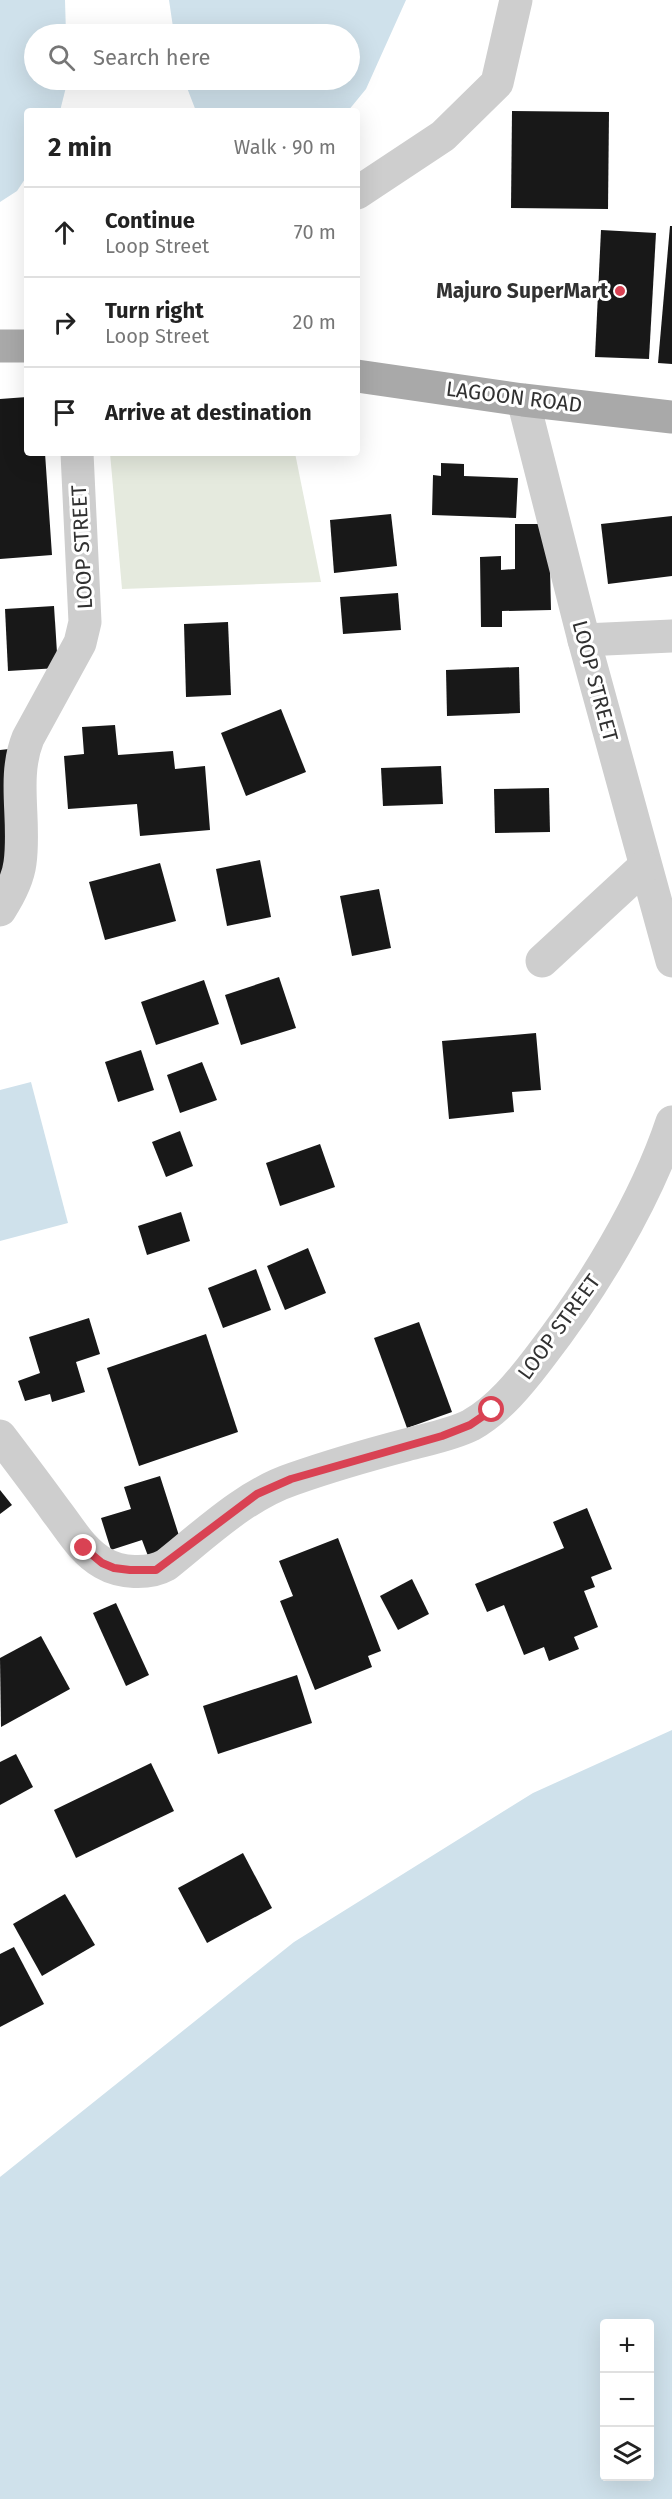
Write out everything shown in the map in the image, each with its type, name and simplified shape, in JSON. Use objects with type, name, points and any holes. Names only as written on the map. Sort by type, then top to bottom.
[{"type":"main road","points":[[0,346],[24,346]]},
{"type":"main road","name":"LAGOON ROAD","points":[[360,376],[524,400],[672,417]]},
{"type":"street","points":[[360,191],[444,136],[496,82],[516,0]]},
{"type":"street","name":"LOOP STREET","points":[[524,400],[584,640],[644,867],[672,961]]},
{"type":"street","name":"LOOP STREET","points":[[0,910],[12,888],[20,863],[19,771],[22,754],[28,738],[80,643],[85,622],[77,456]]},
{"type":"street","points":[[584,640],[672,636]]},
{"type":"street","points":[[542,961],[644,867]]},
{"type":"street","name":"LOOP STREET","points":[[0,1436],[84,1548],[102,1563],[114,1568],[142,1571],[156,1570],[166,1565],[257,1494],[283,1483],[442,1436],[470,1425],[492,1410],[523,1378],[562,1328],[604,1265],[640,1196],[665,1143],[672,1122]]},
{"type":"shaded area","points":[[0,0],[65,0],[66,24],[24,24],[24,90],[65,90],[61,108],[24,108],[24,180],[17,191],[0,202]]},
{"type":"shaded area","points":[[169,0],[406,0],[366,89],[350,108],[195,108],[188,90],[360,90],[360,24],[173,24]]},
{"type":"shaded area","points":[[110,456],[296,456],[321,582],[122,589]]},
{"type":"shaded area","points":[[31,1082],[68,1223],[0,1241],[0,1090]]},
{"type":"shaded area","points":[[672,1730],[672,2499],[0,2499],[0,2177],[294,1942],[533,1793]]},
{"type":"building","points":[[512,111],[609,112],[608,209],[511,208]]},
{"type":"building","points":[[670,226],[672,226],[672,364],[658,363]]},
{"type":"building","points":[[601,230],[656,233],[649,359],[595,357]]},
{"type":"building","points":[[24,397],[24,456],[45,456],[52,555],[0,559],[0,399]]},
{"type":"building","points":[[441,463],[464,464],[464,476],[518,478],[516,518],[432,515],[433,475],[441,476]]},
{"type":"building","points":[[391,514],[397,566],[334,573],[330,520]]},
{"type":"building","points":[[672,516],[672,576],[608,584],[601,524]]},
{"type":"building","points":[[515,524],[549,524],[551,610],[502,611],[502,627],[481,627],[480,557],[501,556],[501,570],[515,569]]},
{"type":"building","points":[[398,593],[401,630],[343,634],[340,597]]},
{"type":"building","points":[[54,606],[58,668],[8,671],[5,609]]},
{"type":"building","points":[[228,622],[231,695],[186,697],[184,624]]},
{"type":"building","points":[[519,667],[520,713],[447,716],[446,670]]},
{"type":"building","points":[[281,709],[306,772],[246,796],[221,733]]},
{"type":"building","points":[[115,725],[118,755],[173,751],[175,769],[205,766],[210,830],[140,836],[137,804],[68,809],[64,756],[84,754],[82,727]]},
{"type":"building","points":[[9,749],[14,876],[0,876],[0,750]]},
{"type":"building","points":[[441,766],[443,804],[383,806],[381,768]]},
{"type":"building","points":[[549,788],[550,832],[495,833],[494,789]]},
{"type":"building","points":[[260,860],[271,917],[227,926],[216,869]]},
{"type":"building","points":[[160,863],[176,921],[105,940],[89,882]]},
{"type":"building","points":[[379,889],[391,948],[352,956],[340,896]]},
{"type":"building","points":[[279,977],[296,1028],[241,1045],[225,995]]},
{"type":"building","points":[[204,980],[219,1024],[156,1045],[141,1002]]},
{"type":"building","points":[[536,1033],[541,1090],[512,1092],[514,1112],[449,1119],[442,1041]]},
{"type":"building","points":[[141,1050],[154,1090],[118,1102],[105,1062]]},
{"type":"building","points":[[202,1062],[217,1100],[180,1113],[167,1075]]},
{"type":"building","points":[[180,1131],[193,1166],[166,1177],[152,1142]]},
{"type":"building","points":[[320,1144],[335,1187],[280,1206],[266,1163]]},
{"type":"building","points":[[181,1212],[190,1241],[147,1255],[138,1226]]},
{"type":"building","points":[[308,1248],[326,1293],[285,1310],[267,1266]]},
{"type":"building","points":[[256,1269],[271,1310],[223,1328],[208,1288]]},
{"type":"building","points":[[89,1318],[100,1354],[76,1362],[85,1392],[52,1402],[50,1394],[25,1401],[18,1381],[40,1373],[29,1337]]},
{"type":"building","points":[[419,1322],[452,1412],[407,1428],[374,1338]]},
{"type":"building","points":[[206,1334],[238,1432],[139,1466],[107,1368]]},
{"type":"building","points":[[160,1476],[182,1545],[148,1556],[142,1540],[111,1550],[101,1518],[131,1509],[124,1487]]},
{"type":"building","points":[[0,1490],[12,1505],[0,1514]]},
{"type":"building","points":[[587,1508],[612,1569],[591,1577],[595,1587],[584,1591],[598,1627],[574,1637],[579,1649],[549,1661],[544,1647],[524,1655],[504,1605],[487,1612],[475,1584],[564,1548],[553,1522]]},
{"type":"building","points":[[338,1538],[381,1651],[368,1656],[372,1667],[315,1690],[280,1601],[293,1596],[279,1561]]},
{"type":"building","points":[[412,1579],[429,1614],[398,1630],[380,1596]]},
{"type":"building","points":[[116,1603],[149,1675],[126,1686],[93,1613]]},
{"type":"building","points":[[41,1636],[70,1689],[1,1727],[0,1658]]},
{"type":"building","points":[[297,1675],[312,1723],[218,1754],[203,1706]]},
{"type":"building","points":[[16,1754],[33,1787],[0,1805],[0,1762]]},
{"type":"building","points":[[151,1763],[174,1811],[76,1858],[54,1810]]},
{"type":"building","points":[[243,1853],[272,1908],[207,1943],[178,1888]]},
{"type":"building","points":[[65,1894],[95,1945],[42,1976],[13,1924]]},
{"type":"building","points":[[14,1947],[44,2004],[0,2027],[0,1954]]},
{"type":"place","name":"Majuro SuperMart","points":[[620,291]]},
{"type":"route","points":[[84,1548],[102,1563],[114,1568],[156,1570],[166,1565],[257,1494],[291,1479],[442,1436],[470,1425],[492,1410]]}]
